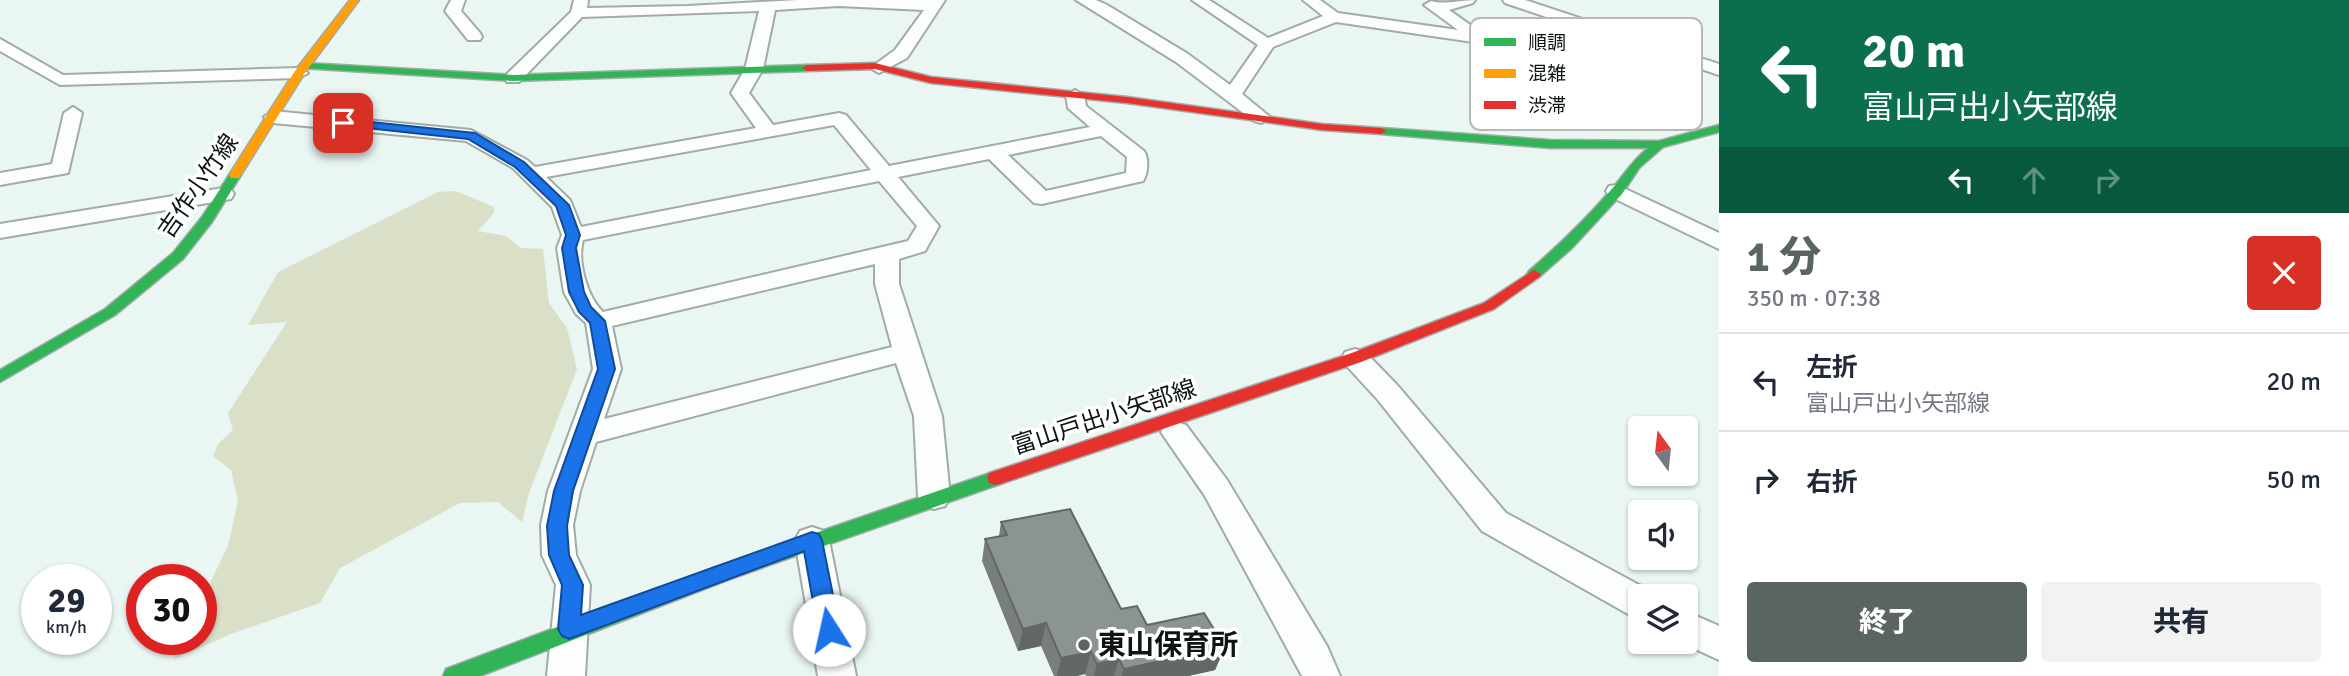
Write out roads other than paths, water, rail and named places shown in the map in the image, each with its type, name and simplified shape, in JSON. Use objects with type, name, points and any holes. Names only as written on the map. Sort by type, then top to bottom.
[{"type":"main road","name":"吉作小竹線","points":[[0,377],[99,319],[142,288],[190,242],[274,117],[302,69],[355,0]]},
{"type":"main road","points":[[302,69],[513,78],[754,69],[879,68],[931,80],[1261,117],[1322,127],[1550,144],[1659,145]]},
{"type":"main road","name":"富山戸出小矢部線","points":[[454,676],[569,629],[812,540],[1355,358],[1489,306],[1550,259],[1617,191],[1636,164],[1659,145],[1719,128]]},
{"type":"street","points":[[458,0],[453,11],[459,20],[471,28],[474,37]]},
{"type":"street","points":[[1083,0],[1102,8],[1233,94],[1261,117]]},
{"type":"street","points":[[1199,0],[1267,44]]},
{"type":"street","points":[[1310,0],[1334,17],[1470,37]]},
{"type":"street","points":[[1434,7],[1468,0]]},
{"type":"street","points":[[1510,0],[1564,18]]},
{"type":"street","points":[[513,78],[580,7],[768,6],[854,1],[936,3]]},
{"type":"street","points":[[879,68],[901,54],[936,3]]},
{"type":"street","points":[[768,6],[754,69],[740,93],[768,132]]},
{"type":"street","points":[[1434,7],[1470,31]]},
{"type":"street","points":[[1233,94],[1267,44],[1334,17]]},
{"type":"street","points":[[0,44],[60,80],[302,69]]},
{"type":"street","points":[[1702,64],[1719,70]]},
{"type":"street","points":[[992,151],[1042,198],[1136,177],[1137,155],[1077,108],[1075,95]]},
{"type":"street","points":[[0,178],[61,169],[73,113]]},
{"type":"street","points":[[274,117],[471,136],[520,164],[562,205],[573,235],[569,248],[576,292],[585,309],[598,321],[607,369],[564,491],[557,526],[559,555],[573,585],[566,676]]},
{"type":"street","points":[[530,174],[838,119],[929,226],[917,246],[598,321]]},
{"type":"street","points":[[573,235],[1104,130]]},
{"type":"street","points":[[1617,191],[1719,242]]},
{"type":"street","points":[[0,231],[223,194]]},
{"type":"street","points":[[887,254],[887,284],[928,416],[934,497]]},
{"type":"street","points":[[583,435],[906,352]]},
{"type":"street","points":[[1355,358],[1388,393],[1494,522],[1628,596]]},
{"type":"street","points":[[1176,432],[1216,488],[1314,658],[1321,676]]},
{"type":"street","points":[[812,540],[837,676]]},
{"type":"street","points":[[1698,633],[1719,644]]},
{"type":"place","name":"東山保育所","points":[[1084,645]]}]
